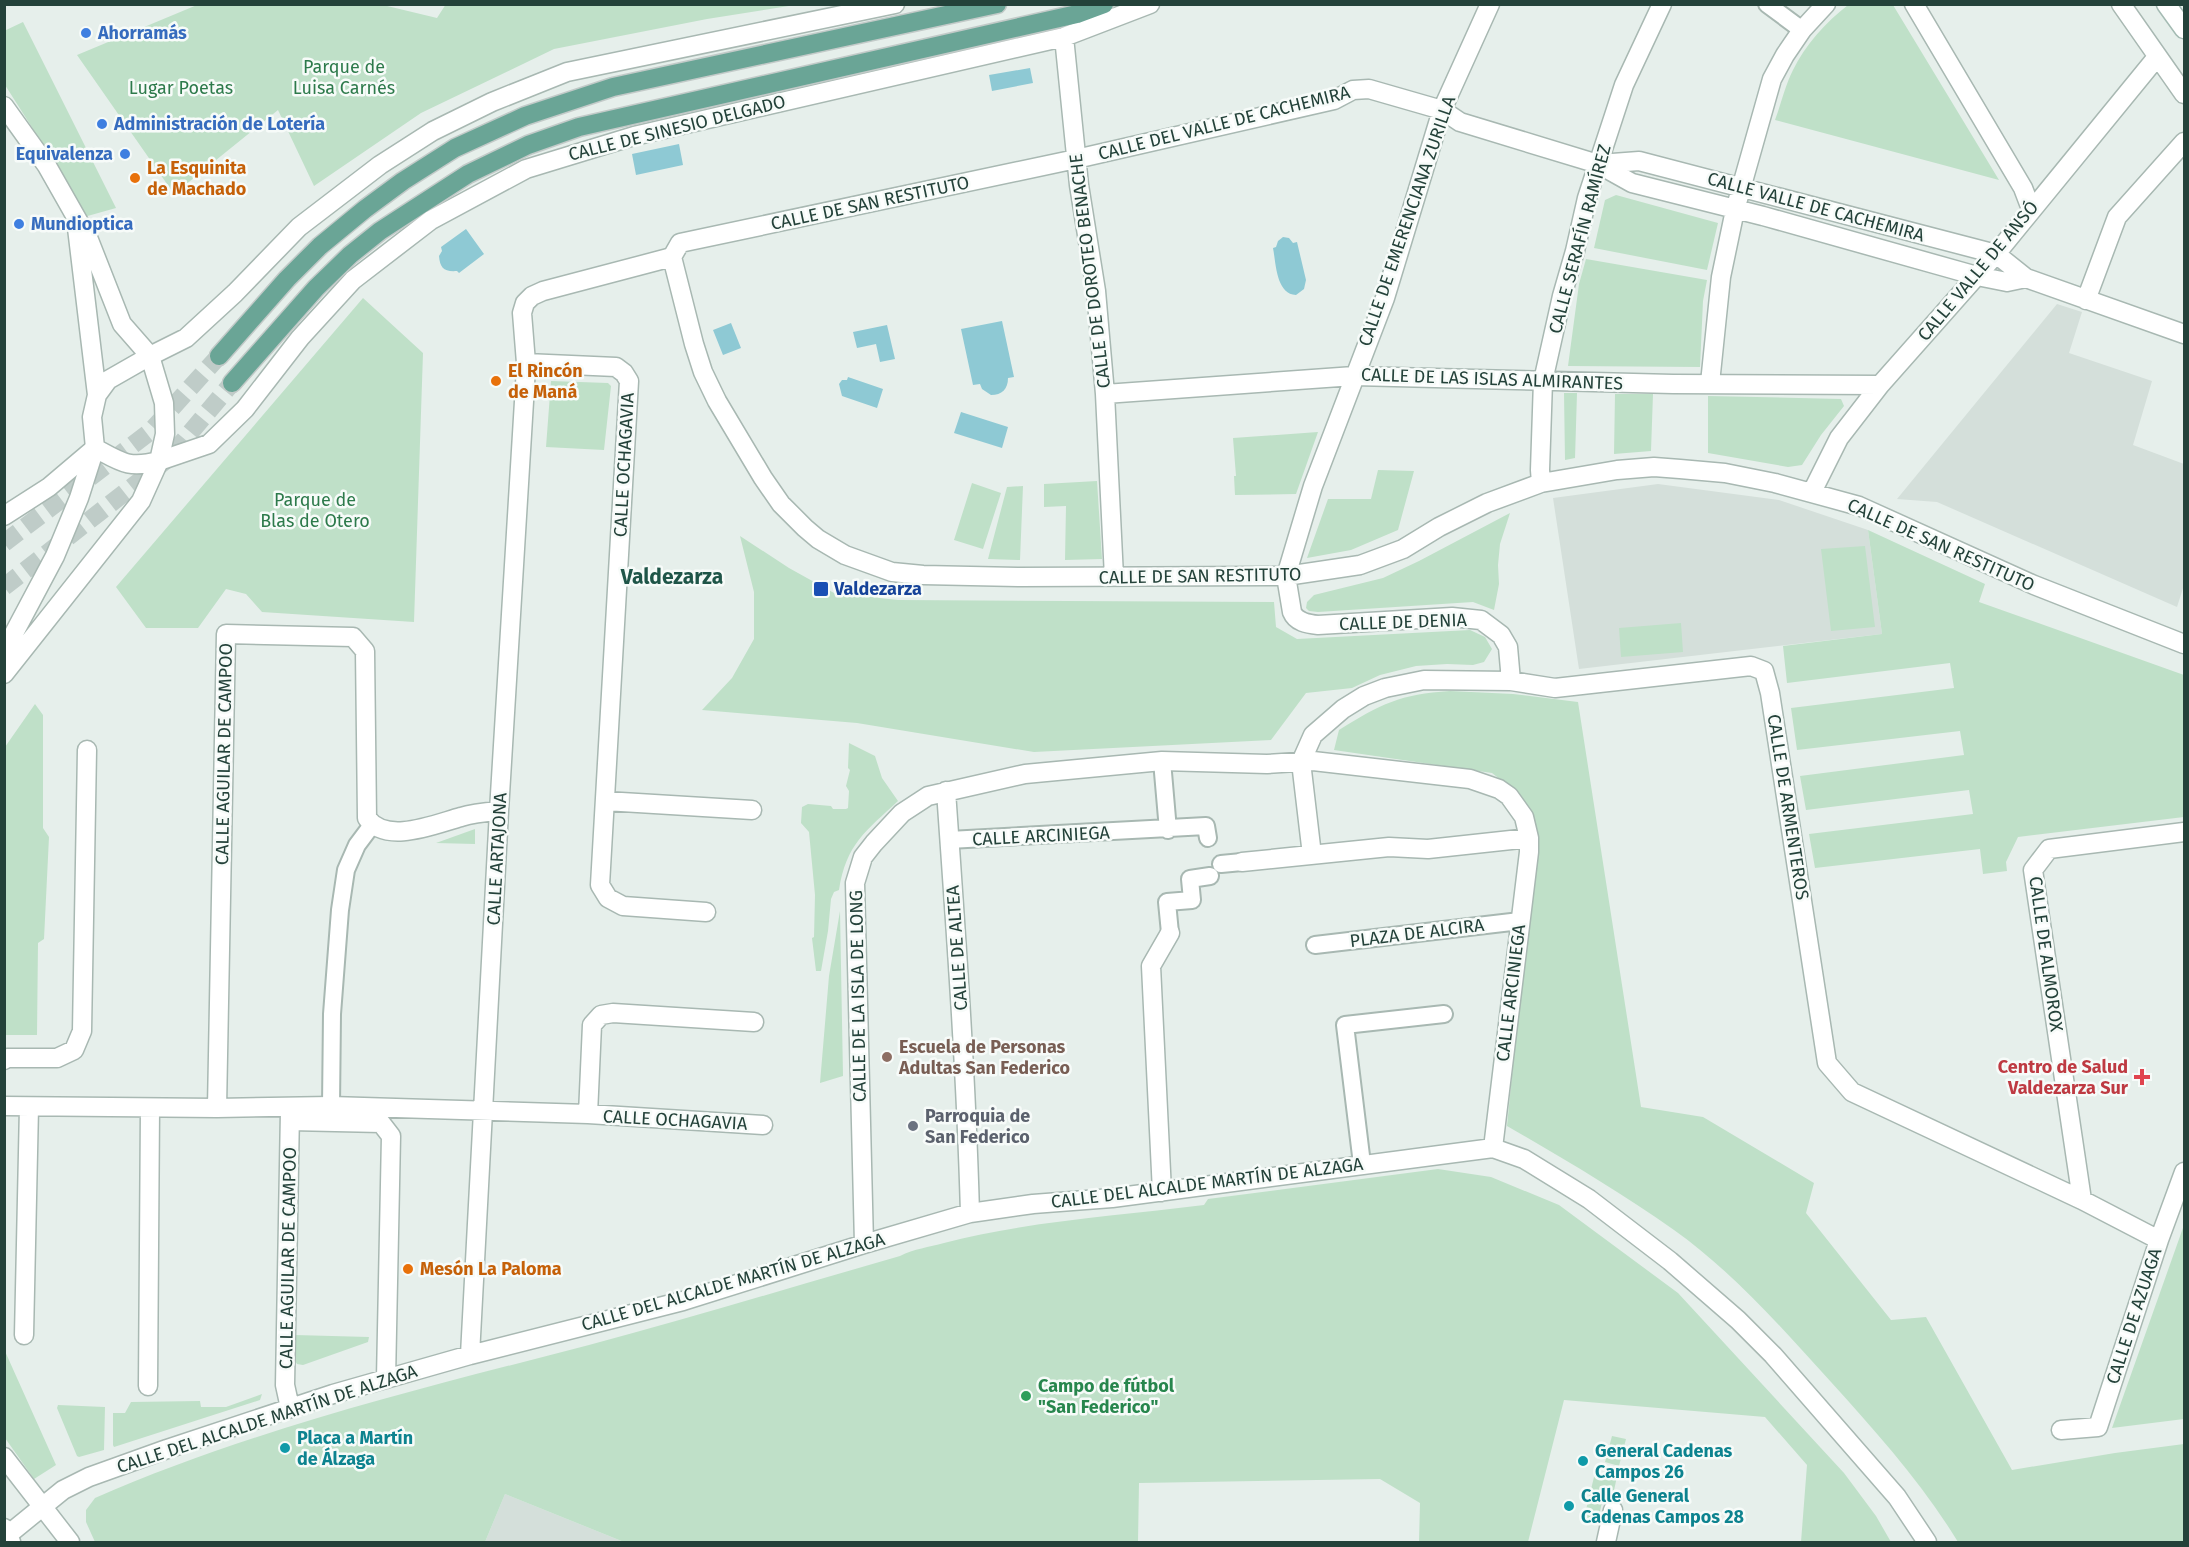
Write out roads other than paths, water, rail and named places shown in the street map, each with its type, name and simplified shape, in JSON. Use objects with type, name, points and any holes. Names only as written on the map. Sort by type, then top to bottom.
[{"type":"main road","points":[[219,356],[287,279],[320,246],[365,209],[403,181],[455,148],[525,116],[613,87],[997,4]]},
{"type":"main road","name":"CALLE DE SINESIO DELGADO","points":[[232,382],[316,288],[357,249],[380,231],[468,174],[528,145],[579,128],[1077,14],[1104,4]]},
{"type":"street","points":[[96,395],[108,380],[186,338],[235,292],[298,227],[380,165],[433,131],[492,102],[567,72],[895,4]]},
{"type":"street","name":"CALLE DE SINESIO DELGADO","points":[[95,448],[125,464],[142,466],[209,444],[245,409],[300,338],[353,280],[431,220],[526,169],[634,136],[1064,37],[1150,4]]},
{"type":"street","name":"CALLE DE EMERENCIANA ZURILLA","points":[[1286,576],[1323,458],[1385,298],[1442,110],[1490,4]]},
{"type":"street","name":"CALLE SERAFÍN RAMÍREZ","points":[[1542,483],[1540,470],[1543,381],[1562,296],[1587,198],[1624,86],[1662,4]]},
{"type":"street","points":[[1767,4],[1802,30]]},
{"type":"street","points":[[1710,383],[1720,277],[1741,187],[1772,79],[1802,30],[1826,4]]},
{"type":"street","points":[[1914,4],[2023,188],[2031,209]]},
{"type":"street","points":[[2121,4],[2184,94]]},
{"type":"street","points":[[2166,4],[2184,29]]},
{"type":"street","name":"CALLE DE DOROTEO BENACHE","points":[[1064,37],[1076,159],[1096,291],[1105,394],[1114,577]]},
{"type":"street","name":"CALLE VALLE DE ANSÓ","points":[[1812,492],[1839,438],[1880,385],[1996,254],[2157,57]]},
{"type":"street","name":"CALLE DEL VALLE DE CACHEMIRA","points":[[1076,159],[1334,100],[1353,90],[1370,89],[1442,110]]},
{"type":"street","points":[[4,106],[47,166],[89,240],[122,324],[150,356],[164,402],[165,434],[159,461],[141,501],[126,523],[4,674]]},
{"type":"street","name":"CALLE VALLE DE CACHEMIRA","points":[[1442,110],[1460,122],[1599,164],[1632,183],[1977,276],[2007,282],[2026,278]]},
{"type":"street","points":[[2086,300],[2117,217],[2184,142]]},
{"type":"street","name":"CALLE DE SAN RESTITUTO","points":[[1076,159],[680,243],[672,257],[703,372],[717,401],[772,492],[792,517],[818,539],[845,555],[892,572],[952,576],[1286,576],[1360,565],[1403,549],[1439,526],[1487,503],[1542,483],[1617,470],[1654,467],[1725,473],[1812,492],[1859,506],[2034,585],[2184,644]]},
{"type":"street","name":"CALLE VALLE DE CACHEMIRA","points":[[1599,164],[1639,161],[1996,254],[2026,278],[2184,334]]},
{"type":"street","points":[[4,652],[55,556],[79,498],[95,448],[92,417],[96,395],[76,218]]},
{"type":"street","name":"CALLE DE SAN RESTITUTO","points":[[526,363],[522,313],[525,303],[532,296],[543,291],[672,257]]},
{"type":"street","name":"CALLE OCHAGAVIA","points":[[526,363],[616,368],[624,373],[629,381],[600,885],[608,898],[623,906],[706,912]]},
{"type":"street","name":"CALLE ARTAJONA","points":[[470,1355],[526,363]]},
{"type":"street","name":"CALLE DE LAS ISLAS ALMIRANTES","points":[[1105,394],[1354,376],[1880,385]]},
{"type":"street","points":[[4,516],[49,487],[95,448]]},
{"type":"street","name":"CALLE DE DENIA","points":[[1286,576],[1293,616],[1304,623],[1317,625],[1452,617],[1481,620],[1501,635],[1508,647],[1511,681]]},
{"type":"street","name":"CALLE AGUILAR DE CAMPOO","points":[[217,1108],[226,634],[353,637],[365,651],[367,818],[372,825]]},
{"type":"street","name":"CALLE DE ARMENTEROS","points":[[1301,762],[1313,735],[1343,709],[1358,699],[1404,683],[1438,679],[1511,681],[1555,688],[1751,666],[1764,671],[1772,704],[1827,1063],[1852,1092],[2082,1200],[2159,1240]]},
{"type":"street","points":[[4,1060],[7,1058],[57,1058],[74,1050],[82,1031],[87,750]]},
{"type":"street","points":[[1161,761],[1168,830]]},
{"type":"street","name":"CALLE ARCINIEGA","points":[[946,791],[1025,774],[1161,761],[1257,764],[1327,762],[1470,780],[1484,783],[1509,796],[1524,817],[1529,838],[1528,866],[1492,1148]]},
{"type":"street","points":[[1301,762],[1312,855]]},
{"type":"street","name":"CALLE DE ALTEA","points":[[946,791],[960,968],[969,1136],[970,1213]]},
{"type":"street","name":"CALLE DE LA ISLA DE LONG","points":[[864,1244],[855,883],[863,857],[896,819],[928,796],[946,791]]},
{"type":"street","points":[[605,801],[752,810]]},
{"type":"street","points":[[331,1106],[332,1014],[340,910],[346,870],[357,845],[372,825],[381,830],[420,830],[464,816],[499,811]]},
{"type":"street","name":"CALLE ARCINIEGA","points":[[949,840],[1168,830],[1206,826],[1208,838]]},
{"type":"street","name":"CALLE DE ALMOROX","points":[[2082,1200],[2032,870],[2049,849],[2184,832]]},
{"type":"street","points":[[1162,1191],[1151,966],[1170,933],[1167,902],[1192,900],[1190,879],[1242,862],[1389,847],[1428,849],[1529,838]]},
{"type":"street","name":"PLAZA DE ALCIRA","points":[[1315,945],[1520,921]]},
{"type":"street","name":"CALLE OCHAGAVIA","points":[[588,1114],[592,1025],[601,1015],[613,1013],[754,1022]]},
{"type":"street","points":[[1362,1164],[1345,1025],[1444,1014]]},
{"type":"street","points":[[4,1106],[217,1108],[381,1123],[391,1136],[386,1379]]},
{"type":"street","points":[[290,1114],[331,1106],[484,1111]]},
{"type":"street","points":[[24,1335],[29,1107]]},
{"type":"street","points":[[148,1386],[150,1108]]},
{"type":"street","name":"CALLE OCHAGAVIA","points":[[484,1111],[588,1114],[763,1125]]},
{"type":"street","name":"CALLE AGUILAR DE CAMPOO","points":[[290,1114],[285,1384],[290,1408]]},
{"type":"street","points":[[1492,1148],[1524,1159],[1589,1199],[1670,1261],[1738,1320],[1773,1355],[1897,1497],[1927,1542]]},
{"type":"street","name":"CALLE DEL ALCALDE MARTÍN DE ALZAGA","points":[[7,1536],[42,1505],[63,1490],[89,1477],[290,1408],[470,1355],[683,1301],[970,1213],[1033,1204],[1112,1198],[1492,1148]]},
{"type":"street","name":"CALLE DE AZUAGA","points":[[2061,1430],[2098,1427],[2159,1240],[2184,1172]]},
{"type":"street","points":[[4,1457],[70,1542]]},
{"type":"street","points":[[1606,1542],[1613,1510]]},
{"type":"water","points":[[1030,68],[1033,83],[992,91],[989,75]]},
{"type":"water","points":[[679,144],[683,165],[636,175],[632,154]]},
{"type":"water","points":[[466,229],[484,254],[459,273],[446,270],[439,256],[442,251],[441,247]]},
{"type":"water","points":[[1283,237],[1289,238],[1293,243],[1297,242],[1306,280],[1304,289],[1296,295],[1284,289],[1276,269],[1273,248]]},
{"type":"water","points":[[1002,321],[1014,377],[1008,378],[1006,388],[1001,393],[991,395],[982,389],[980,384],[973,385],[961,329]]},
{"type":"water","points":[[731,323],[741,348],[723,355],[713,330]]},
{"type":"water","points":[[887,325],[895,359],[880,362],[876,344],[857,348],[853,332]]},
{"type":"water","points":[[848,377],[883,389],[877,408],[842,396],[839,384]]},
{"type":"water","points":[[961,412],[1008,427],[1002,448],[954,433]]},
{"type":"tunnel","points":[[4,543],[151,431],[219,356]]},
{"type":"tunnel","points":[[4,587],[169,458],[232,383]]},
{"type":"place","name":"Ahorramás","points":[[86,33]]},
{"type":"place","name":"Administración de Lotería","points":[[102,124]]},
{"type":"place","name":"Equivalenza","points":[[125,154]]},
{"type":"place","name":"La Esquinita de Machado","points":[[135,178]]},
{"type":"place","name":"Mundioptica","points":[[19,224]]},
{"type":"place","name":"El Rincón de Maná","points":[[496,381]]},
{"type":"place","name":"Valdezarza","points":[[821,589]]},
{"type":"place","name":"Escuela de Personas Adultas San Federico","points":[[887,1057]]},
{"type":"place","name":"Centro de Salud Valdezarza Sur","points":[[2142,1077]]},
{"type":"place","name":"Parroquia de San Federico","points":[[913,1126]]},
{"type":"place","name":"Mesón La Paloma","points":[[408,1269]]},
{"type":"place","name":"Campo de fútbol \"San Federico\"","points":[[1026,1396]]},
{"type":"place","name":"Placa a Martín de Álzaga","points":[[285,1448]]},
{"type":"place","name":"General Cadenas Campos 26","points":[[1583,1461]]},
{"type":"place","name":"Calle General Cadenas Campos 28","points":[[1569,1506]]},
{"type":"district","name":"Valdezarza","points":[[672,577]]},
{"type":"park label","name":"Parque de Luisa Carnés","points":[[344,77]]},
{"type":"park label","name":"Lugar Poetas","points":[[181,88]]},
{"type":"park label","name":"Parque de Blas de Otero","points":[[315,510]]}]
